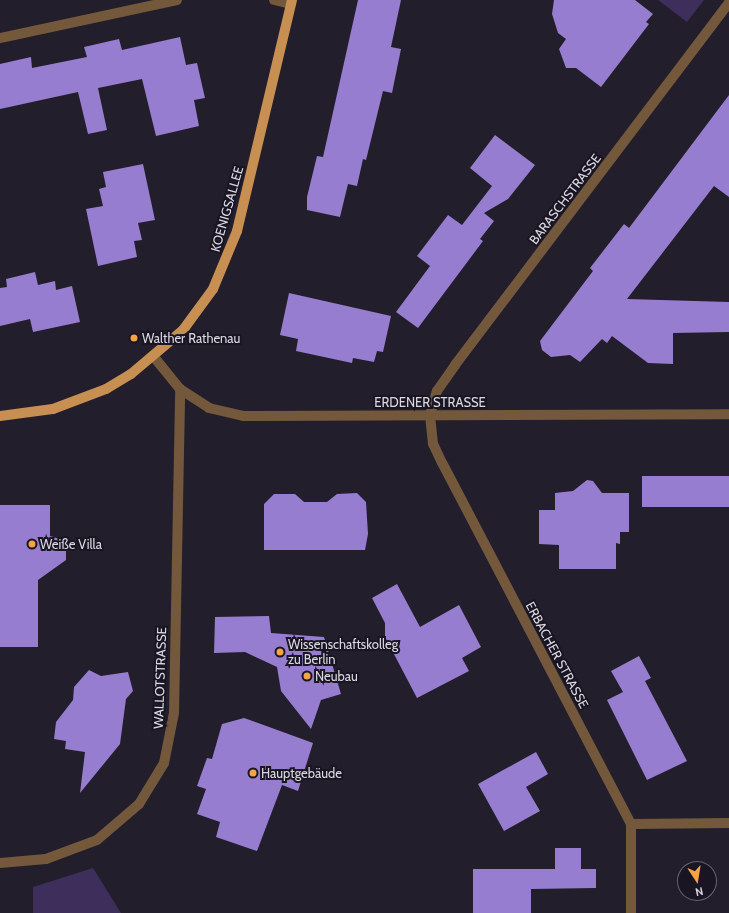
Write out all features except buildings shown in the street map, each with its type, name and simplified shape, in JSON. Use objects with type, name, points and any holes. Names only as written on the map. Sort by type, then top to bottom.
[{"type":"main road","name":"KOENIGSALLEE","points":[[0,416],[53,409],[80,400],[118,381],[154,357],[183,330],[213,289],[226,261],[239,225],[292,2]]},
{"type":"street","points":[[0,38],[178,0]]},
{"type":"street","points":[[274,0],[292,2]]},
{"type":"street","name":"BARASCHSTRASSE","points":[[430,415],[437,391],[455,365],[729,3]]},
{"type":"street","name":"ERDENER STRASSE","points":[[154,357],[180,389],[209,408],[243,416],[729,414]]},
{"type":"street","name":"WALLOTSTRASSE","points":[[0,863],[46,859],[97,840],[139,804],[164,763],[174,713],[180,389]]},
{"type":"street","name":"ERBACHER STRASSE","points":[[430,415],[433,444],[442,463],[631,824],[631,913]]},
{"type":"street","points":[[631,824],[729,823]]},
{"type":"shaded area","points":[[658,0],[704,0],[687,22]]},
{"type":"shaded area","points":[[93,868],[121,913],[33,913],[33,887]]},
{"type":"place","name":"Walther Rathenau","points":[[134,338]]},
{"type":"place","name":"Weiße Villa","points":[[32,544]]},
{"type":"place","name":"Wissenschaftskolleg zu Berlin","points":[[280,652]]},
{"type":"place","name":"Neubau","points":[[307,676]]},
{"type":"place","name":"Hauptgebäude","points":[[253,773]]}]
